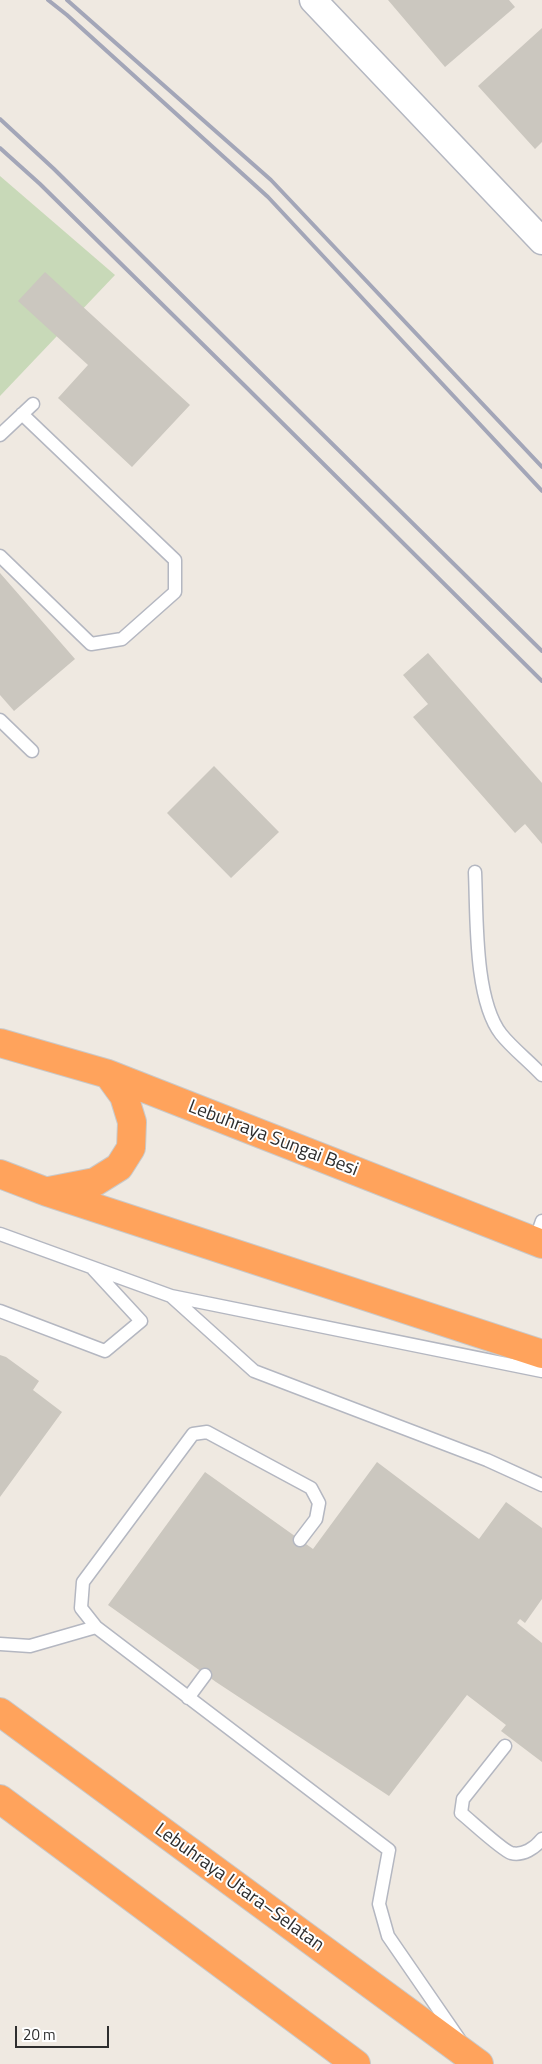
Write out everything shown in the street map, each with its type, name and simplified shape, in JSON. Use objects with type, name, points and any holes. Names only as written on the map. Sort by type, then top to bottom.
[{"type":"highway","name":"Lebuhraya Sungai Besi","points":[[0,1043],[108,1074],[540,1236]]},
{"type":"highway","points":[[46,1192],[95,1182],[119,1167],[131,1148],[132,1122],[124,1096],[108,1074]]},
{"type":"highway","points":[[0,1174],[46,1192],[542,1354]]},
{"type":"highway","name":"Lebuhraya Utara–Selatan","points":[[0,1712],[476,2062]]},
{"type":"highway","points":[[0,1799],[356,2064]]},
{"type":"street","points":[[312,0],[542,240]]},
{"type":"lane","points":[[0,435],[33,404]]},
{"type":"lane","points":[[0,556],[91,644],[122,639],[175,592],[174,560],[22,414]]},
{"type":"lane","points":[[0,720],[32,751]]},
{"type":"lane","points":[[475,872],[482,977],[488,1011],[501,1034],[542,1075]]},
{"type":"lane","points":[[0,1234],[171,1296],[542,1371]]},
{"type":"lane","points":[[0,1311],[105,1352],[141,1321],[92,1267]]},
{"type":"lane","points":[[171,1296],[254,1371],[488,1460],[542,1485]]},
{"type":"lane","points":[[300,1540],[316,1519],[319,1503],[311,1488],[207,1432],[193,1434],[83,1582],[81,1608],[96,1627],[389,1850],[379,1904],[388,1936],[476,2062]]},
{"type":"lane","points":[[0,1644],[30,1646],[96,1627]]},
{"type":"lane","points":[[188,1698],[205,1675]]},
{"type":"lane","points":[[505,1746],[463,1799],[461,1812],[510,1852],[523,1854],[542,1839]]},
{"type":"green space","points":[[0,176],[115,275],[0,396]]},
{"type":"building","points":[[388,0],[509,0],[515,7],[445,67]]},
{"type":"building","points":[[542,28],[542,142],[535,149],[478,86]]},
{"type":"building","points":[[45,272],[190,405],[132,467],[58,398],[88,365],[18,301]]},
{"type":"building","points":[[0,573],[75,659],[14,711],[0,695]]},
{"type":"building","points":[[428,653],[542,783],[542,844],[525,824],[515,833],[413,717],[428,704],[403,675]]},
{"type":"building","points":[[214,766],[279,832],[231,878],[167,813]]},
{"type":"building","points":[[0,1355],[6,1357],[39,1381],[33,1390],[62,1412],[0,1497]]},
{"type":"building","points":[[377,1462],[479,1539],[506,1502],[542,1528],[542,1599],[525,1623],[520,1619],[517,1623],[542,1643],[542,1762],[501,1731],[506,1725],[467,1695],[389,1796],[216,1682],[108,1605],[205,1472],[313,1549]]},
{"type":"railway","points":[[48,0],[67,15],[268,197],[542,491]]},
{"type":"railway","points":[[67,0],[271,180],[542,467]]},
{"type":"railway","points":[[0,119],[54,169],[542,651]]},
{"type":"railway","points":[[0,148],[40,184],[542,681]]}]
